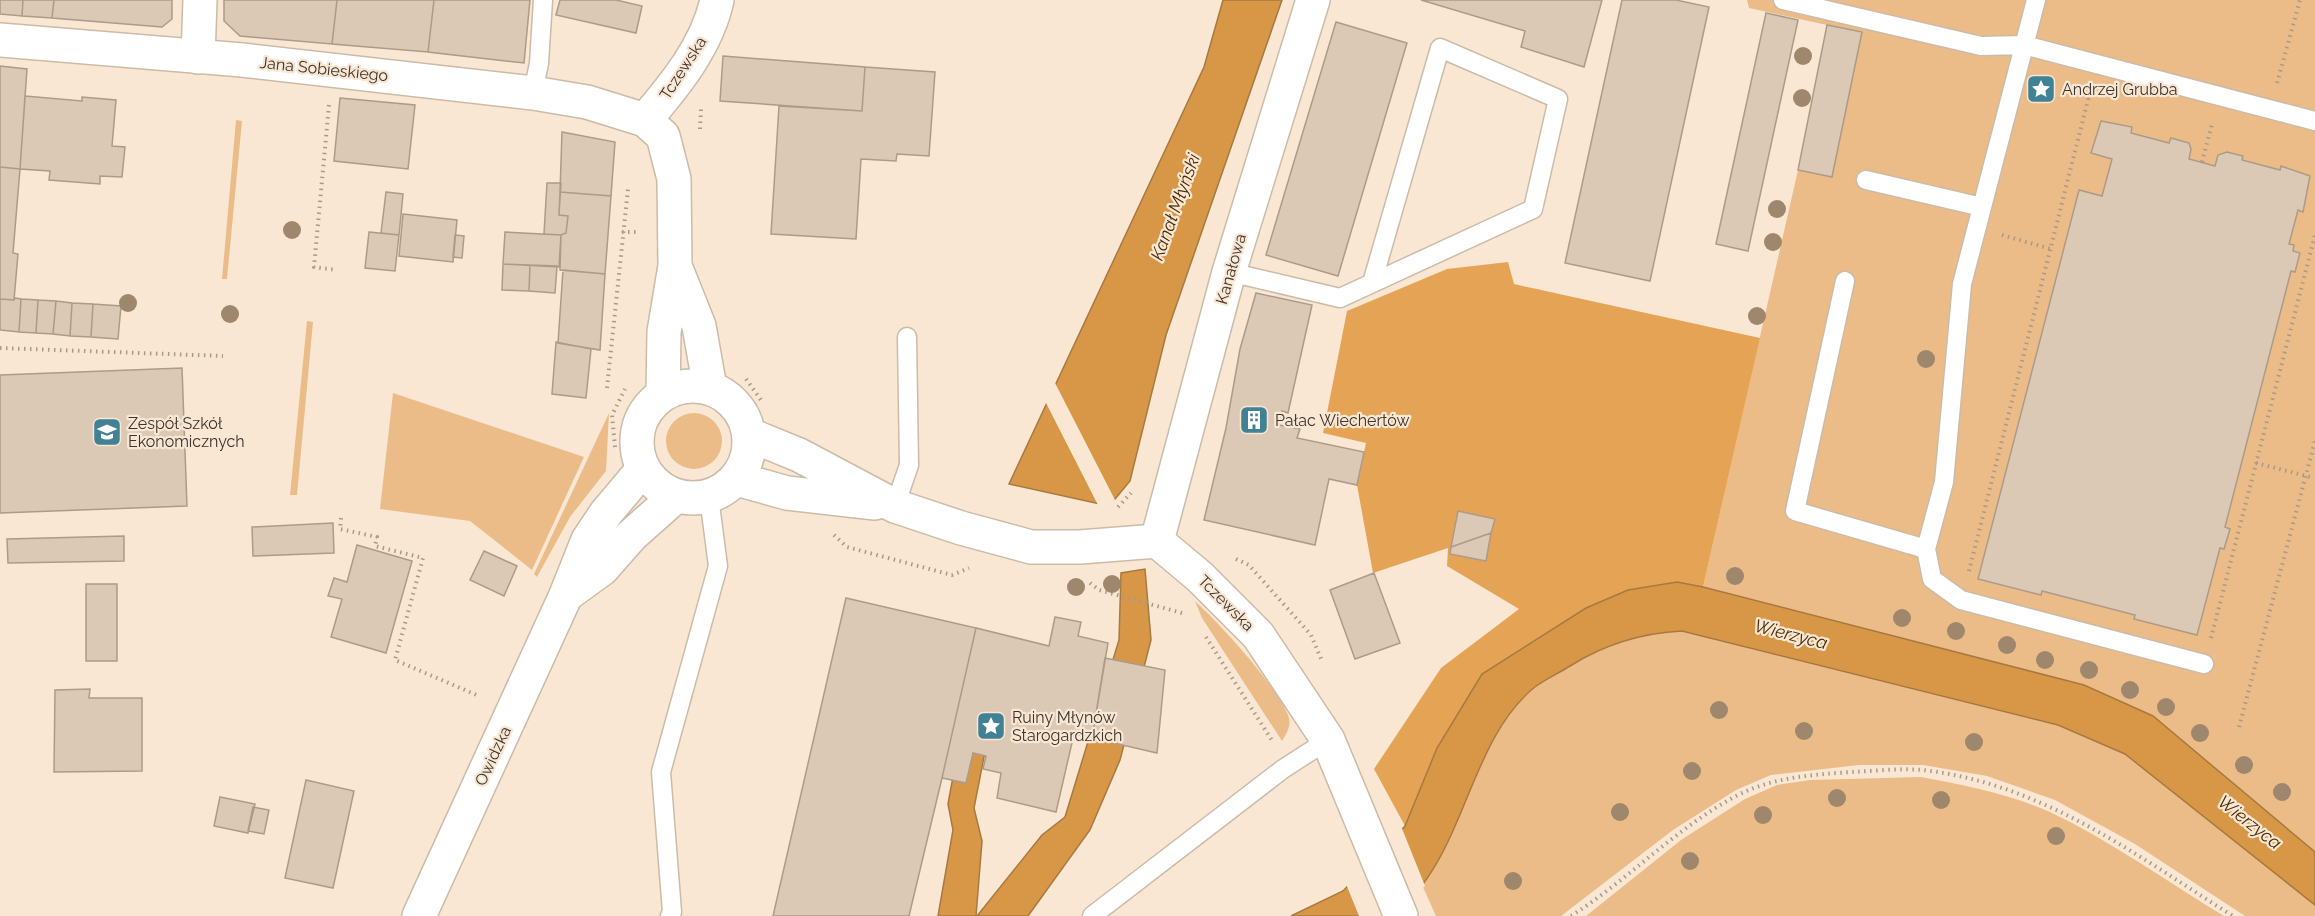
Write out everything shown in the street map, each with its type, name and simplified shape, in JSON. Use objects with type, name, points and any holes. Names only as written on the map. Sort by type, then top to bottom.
[{"type":"street","points":[[198,57],[201,0]]},
{"type":"street","name":"Tczewska","points":[[645,120],[687,68],[712,21],[717,0]]},
{"type":"street","name":"Kanałowa","points":[[1157,541],[1229,272],[1313,0]]},
{"type":"street","name":"Jana Sobieskiego","points":[[0,40],[198,57],[533,93],[587,102],[645,120]]},
{"type":"street","points":[[645,120],[663,136],[670,153],[674,179],[675,266],[664,332],[663,394]]},
{"type":"street","points":[[675,266],[699,326],[710,388]]},
{"type":"street","points":[[759,422],[747,459],[737,479],[724,490],[709,497],[692,499],[676,496],[657,486],[643,470],[638,453],[637,436],[641,420],[650,405],[663,394],[686,386],[710,388],[725,395],[737,406],[746,420],[759,422],[799,455],[895,506],[961,528],[1032,546],[1080,547],[1157,541]]},
{"type":"street","name":"Owidzka","points":[[419,916],[566,595],[588,540],[606,513],[643,470]]},
{"type":"street","points":[[737,479],[787,493],[895,506]]},
{"type":"street","name":"Owidzka","points":[[566,595],[602,569],[631,536],[676,496]]},
{"type":"street","name":"Tczewska","points":[[1157,541],[1200,577],[1258,635],[1328,740],[1401,916]]},
{"type":"lane","points":[[533,93],[539,63],[543,0]]},
{"type":"lane","points":[[1783,0],[1981,45],[2024,45],[2315,121]]},
{"type":"lane","points":[[2036,0],[1962,284],[1944,482],[1926,549],[1932,579],[1961,600],[2204,664]]},
{"type":"lane","points":[[1229,272],[1340,298],[1533,209],[1558,99],[1440,48],[1372,283]]},
{"type":"lane","points":[[1866,180],[1982,207]]},
{"type":"lane","points":[[1845,281],[1795,511],[1926,549]]},
{"type":"lane","points":[[895,506],[909,465],[907,337]]},
{"type":"lane","points":[[675,915],[661,772],[718,566],[709,497]]},
{"type":"lane","points":[[1092,916],[1287,766],[1328,740]]},
{"type":"path","points":[[2270,110],[2300,0]]},
{"type":"path","points":[[1961,600],[2092,86]]},
{"type":"path","points":[[2202,162],[2213,118],[2224,98]]},
{"type":"path","points":[[329,104],[314,267],[336,270]]},
{"type":"path","points":[[607,388],[628,189]]},
{"type":"path","points":[[622,232],[644,232],[645,224]]},
{"type":"path","points":[[1977,228],[2051,249]]},
{"type":"path","points":[[2204,664],[2315,235]]},
{"type":"path","points":[[0,348],[223,356]]},
{"type":"path","points":[[740,371],[759,422]]},
{"type":"path","points":[[615,453],[612,415],[630,381]]},
{"type":"path","points":[[2239,727],[2315,441]]},
{"type":"path","points":[[2256,463],[2314,478]]},
{"type":"path","points":[[1114,508],[1122,505],[1133,491]]},
{"type":"path","points":[[341,518],[340,529],[377,537],[375,546],[423,558],[395,660],[487,700]]},
{"type":"path","points":[[832,534],[847,547],[952,576],[979,564]]},
{"type":"path","points":[[1228,556],[1249,565],[1274,591],[1311,635],[1324,666]]},
{"type":"path","points":[[1086,580],[1099,590],[1185,615]]},
{"type":"path","points":[[1200,629],[1249,701],[1287,766]]},
{"type":"path","points":[[1573,916],[1676,836],[1735,797],[1770,781],[1800,775],[1922,770],[1984,782],[2050,805],[2129,848],[2233,916]]},
{"type":"shaded area","points":[[1747,0],[2315,0],[2315,852],[2153,716],[2084,685],[1703,587],[1798,170],[1827,25],[1749,8]]},
{"type":"shaded area","points":[[236,120],[242,121],[227,279],[222,279]]},
{"type":"shaded area","points":[[1508,262],[1514,284],[1760,338],[1703,587],[1677,582],[1437,748],[1405,826],[1374,769],[1441,668],[1519,609],[1447,566],[1448,548],[1373,573],[1357,485],[1366,443],[1323,433],[1347,311],[1447,269]]},
{"type":"shaded area","points":[[307,321],[313,322],[297,495],[290,495]]},
{"type":"shaded area","points":[[393,393],[584,457],[532,570],[470,521],[380,509]]},
{"type":"shaded area","points":[[609,413],[606,471],[570,517],[537,577],[534,574]]},
{"type":"shaded area","points":[[694,413],[709,418],[717,426],[722,441],[717,456],[709,464],[694,469],[679,464],[671,456],[666,441],[671,426],[679,418]]},
{"type":"shaded area","points":[[1195,601],[1246,655],[1282,702],[1288,715],[1289,726],[1282,741],[1202,618]]},
{"type":"shaded area","points":[[1682,631],[2057,725],[2125,754],[2315,905],[2315,916],[2245,916],[2135,844],[2055,800],[1987,776],[1923,765],[1859,765],[1771,775],[1736,790],[1673,830],[1561,916],[1436,916],[1422,885],[1450,837],[1495,738],[1520,703],[1535,688],[1596,652],[1638,637]]},
{"type":"shaded area","points":[[1921,777],[2003,795],[2050,812],[2117,848],[2224,916],[1586,916],[1681,840],[1745,799],[1777,785],[1810,780]]},
{"type":"water","name":"Kanał Młyński","points":[[1223,0],[1282,0],[1166,335],[1130,481],[1115,499],[1100,504],[1009,484],[1204,67]]},
{"type":"water","points":[[1145,569],[1151,640],[1120,760],[1090,830],[1028,916],[977,916],[1042,835],[1065,817],[1119,640],[1121,573]]},
{"type":"water","name":"Wierzyca","points":[[1677,582],[2084,685],[2153,716],[2315,852],[2315,905],[2125,754],[2058,725],[1682,631],[1652,634],[1610,646],[1583,658],[1535,687],[1515,707],[1499,729],[1438,861],[1423,884],[1390,916],[1291,916],[1343,891],[1405,826],[1437,748],[1482,674],[1586,608],[1628,590]]},
{"type":"water","points":[[979,635],[1007,639],[974,808],[982,841],[976,916],[938,916],[953,830],[948,804]]},
{"type":"pier","points":[[1054,381],[1115,500],[1099,507],[1045,401]]},
{"type":"pier","points":[[1401,826],[1425,886],[1394,916],[1359,916],[1346,884]]},
{"type":"building","points":[[0,0],[23,0],[22,16],[0,14]]},
{"type":"building","points":[[23,0],[54,0],[52,18],[22,16]]},
{"type":"building","points":[[54,0],[172,0],[172,19],[162,27],[52,18]]},
{"type":"building","points":[[224,0],[337,0],[332,44],[240,36],[224,21]]},
{"type":"building","points":[[337,0],[434,0],[428,52],[332,44]]},
{"type":"building","points":[[434,0],[530,0],[524,63],[428,52]]},
{"type":"building","points":[[560,0],[616,0],[642,6],[636,33],[556,15]]},
{"type":"building","points":[[1421,0],[1602,0],[1584,67],[1521,47],[1525,31]]},
{"type":"building","points":[[1622,0],[1676,0],[1709,7],[1650,281],[1565,263]]},
{"type":"building","points":[[1766,13],[1798,20],[1748,251],[1716,244]]},
{"type":"building","points":[[1336,22],[1407,43],[1338,276],[1266,255]]},
{"type":"building","points":[[1827,25],[1862,32],[1832,177],[1798,170]]},
{"type":"building","points":[[723,56],[865,67],[862,111],[720,101]]},
{"type":"building","points":[[0,66],[27,69],[20,169],[0,167]]},
{"type":"building","points":[[865,67],[935,72],[929,156],[897,154],[896,161],[861,159],[856,239],[771,234],[779,106],[862,111]]},
{"type":"building","points":[[25,96],[82,101],[82,97],[116,100],[112,146],[125,147],[122,177],[100,176],[100,184],[49,180],[50,171],[20,169]]},
{"type":"building","points":[[340,98],[415,105],[408,169],[334,161]]},
{"type":"building","points":[[2101,121],[2132,127],[2131,133],[2169,143],[2171,138],[2189,143],[2191,149],[2189,159],[2215,166],[2218,155],[2227,152],[2243,156],[2242,160],[2280,170],[2281,166],[2310,176],[2303,212],[2298,210],[2289,244],[2294,245],[2293,251],[2300,253],[2295,272],[2291,271],[2225,527],[2230,529],[2224,549],[2220,548],[2197,635],[2134,619],[2135,615],[2042,591],[2041,595],[1978,579],[2079,190],[2102,196],[2112,159],[2091,153]]},
{"type":"building","points":[[562,132],[615,142],[611,196],[560,192]]},
{"type":"building","points":[[0,167],[20,169],[13,253],[18,254],[14,300],[0,299]]},
{"type":"building","points":[[547,183],[561,183],[559,215],[568,216],[566,233],[561,235],[544,234]]},
{"type":"building","points":[[386,192],[403,194],[399,235],[381,233]]},
{"type":"building","points":[[560,192],[611,196],[605,274],[560,270],[561,235],[566,233],[568,216],[559,215]]},
{"type":"building","points":[[403,214],[457,220],[453,262],[399,256]]},
{"type":"building","points":[[369,232],[399,235],[395,271],[365,268]]},
{"type":"building","points":[[505,232],[561,235],[559,267],[503,264]]},
{"type":"building","points":[[455,235],[464,236],[462,258],[453,257]]},
{"type":"building","points":[[503,264],[530,265],[529,291],[502,290]]},
{"type":"building","points":[[530,265],[557,266],[555,293],[529,291]]},
{"type":"building","points":[[563,270],[605,274],[600,350],[558,343]]},
{"type":"building","name":"Pałac Wiechertów","points":[[1256,293],[1312,305],[1288,413],[1282,411],[1279,425],[1300,429],[1297,438],[1364,452],[1357,485],[1329,479],[1315,545],[1204,520],[1226,428],[1240,349]]},
{"type":"building","points":[[15,298],[21,299],[19,332],[0,330],[0,299],[14,300]]},
{"type":"building","points":[[21,299],[38,300],[36,333],[19,332]]},
{"type":"building","points":[[38,300],[56,301],[53,334],[36,333]]},
{"type":"building","points":[[56,301],[72,303],[70,336],[53,334]]},
{"type":"building","points":[[72,303],[93,304],[91,337],[70,336]]},
{"type":"building","points":[[93,304],[121,306],[118,339],[91,337]]},
{"type":"building","points":[[556,342],[591,349],[586,398],[552,394]]},
{"type":"building","points":[[182,368],[187,506],[0,513],[0,375]]},
{"type":"building","points":[[1458,511],[1495,519],[1491,533],[1451,547]]},
{"type":"building","points":[[333,523],[334,553],[253,556],[252,527]]},
{"type":"building","points":[[1491,533],[1486,561],[1450,554],[1451,547]]},
{"type":"building","points":[[124,536],[124,561],[8,563],[7,539]]},
{"type":"building","points":[[357,545],[412,561],[386,653],[331,637],[342,599],[328,596],[334,578],[347,582]]},
{"type":"building","points":[[484,551],[517,566],[504,596],[470,580]]},
{"type":"building","points":[[1374,573],[1400,643],[1355,659],[1330,590]]},
{"type":"building","points":[[86,584],[117,584],[117,661],[86,661]]},
{"type":"building","points":[[846,598],[976,628],[942,778],[909,916],[773,916]]},
{"type":"building","points":[[1055,617],[1081,622],[1078,636],[1108,643],[1092,738],[1074,734],[1056,812],[997,798],[1001,773],[983,769],[986,756],[973,753],[966,783],[942,778],[976,628],[1049,646]]},
{"type":"building","points":[[1105,658],[1165,670],[1157,753],[1092,738]]},
{"type":"building","points":[[90,689],[89,698],[142,698],[142,771],[54,772],[55,690]]},
{"type":"building","points":[[306,780],[354,791],[333,888],[285,878]]},
{"type":"building","points":[[220,797],[255,804],[248,833],[214,826]]},
{"type":"building","points":[[253,807],[269,810],[264,834],[248,831]]},
{"type":"place","name":"Andrzej Grubba","points":[[2041,89]]},
{"type":"place","name":"Pałac Wiechertów","points":[[1254,420]]},
{"type":"place","name":"Zespół Szkół Ekonomicznych","points":[[107,432]]},
{"type":"place","name":"Ruiny Młynów Starogardzkich","points":[[991,726]]}]
